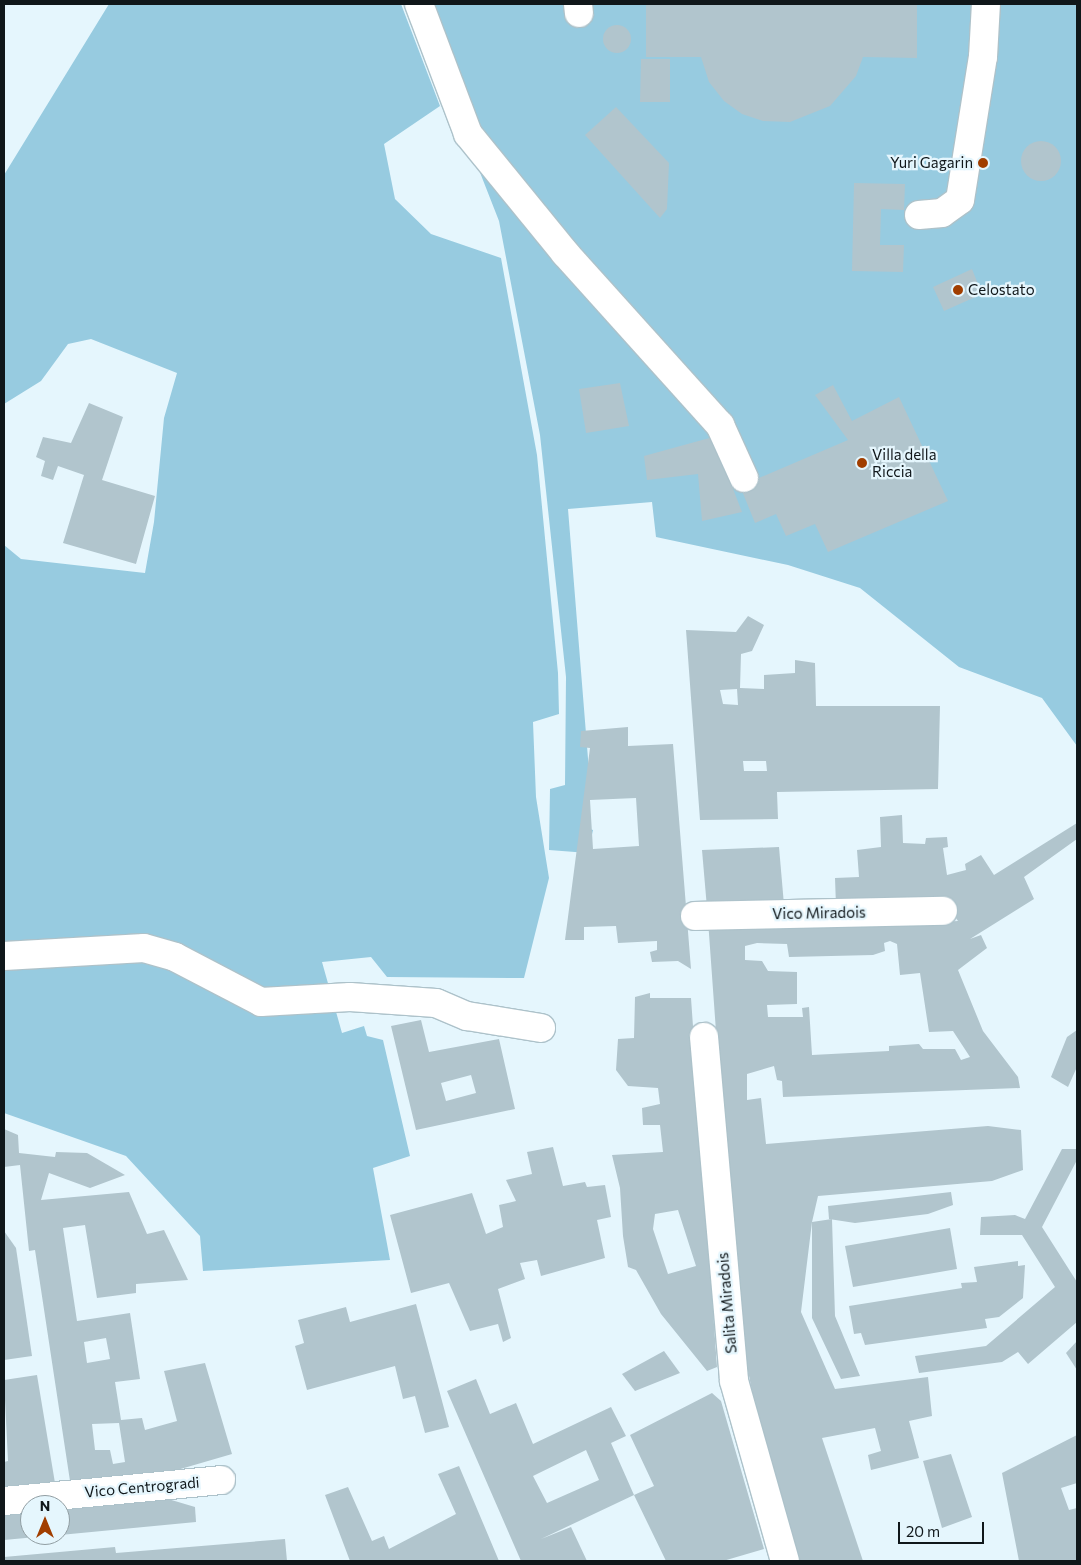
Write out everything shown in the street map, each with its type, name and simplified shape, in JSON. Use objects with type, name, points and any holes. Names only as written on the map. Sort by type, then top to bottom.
[{"type":"street","points":[[419,4],[468,134],[565,253],[720,425],[744,478]]},
{"type":"street","points":[[918,215],[942,213],[960,200],[983,57],[986,4]]},
{"type":"street","name":"Vico Miradois","points":[[695,916],[943,911]]},
{"type":"street","points":[[4,956],[144,948],[176,957],[261,1002],[350,998],[419,1002],[467,1016],[541,1028]]},
{"type":"street","name":"Salita Miradois","points":[[704,1038],[734,1380],[784,1561]]},
{"type":"street","name":"Vico Centrogradi","points":[[4,1501],[221,1480]]},
{"type":"shaded area","points":[[109,4],[401,4],[440,106],[384,144],[395,199],[431,234],[501,258],[537,455],[558,673],[559,714],[533,722],[536,797],[549,878],[524,978],[387,977],[371,957],[322,962],[342,1033],[364,1026],[367,1036],[383,1040],[410,1156],[373,1168],[390,1260],[203,1271],[200,1236],[126,1156],[4,1113],[4,545],[21,559],[145,573],[154,522],[164,418],[177,373],[91,339],[68,344],[41,381],[4,404],[4,175]]},
{"type":"shaded area","points":[[414,4],[1077,4],[1077,746],[1042,698],[959,667],[860,588],[788,565],[656,537],[652,502],[568,509],[589,771],[584,827],[593,830],[588,853],[549,850],[550,789],[565,785],[566,677],[540,435],[499,221]]},
{"type":"building","points":[[646,4],[917,4],[917,58],[863,57],[856,76],[830,106],[790,122],[763,121],[742,114],[724,101],[709,82],[701,57],[646,57]]},
{"type":"building","points":[[617,25],[627,29],[631,39],[627,49],[617,53],[607,49],[603,39],[607,29]]},
{"type":"building","points":[[641,59],[670,59],[670,102],[640,102]]},
{"type":"building","points":[[616,107],[669,163],[667,209],[660,218],[585,135]]},
{"type":"building","points":[[1045,141],[1052,144],[1058,150],[1061,161],[1060,169],[1052,178],[1045,181],[1037,181],[1030,178],[1022,169],[1021,157],[1024,150],[1033,142]]},
{"type":"building","points":[[854,183],[905,184],[904,210],[881,209],[880,245],[904,245],[903,272],[852,271]]},
{"type":"building","name":"Celostato","points":[[972,269],[982,294],[944,311],[933,287]]},
{"type":"building","points":[[620,383],[629,426],[586,433],[579,389]]},
{"type":"building","name":"Villa della Riccia","points":[[833,385],[852,421],[899,397],[948,501],[828,552],[815,524],[786,536],[776,514],[755,523],[740,486],[848,440],[815,395]]},
{"type":"building","points":[[89,403],[123,417],[102,480],[155,496],[136,564],[63,543],[84,475],[58,466],[53,480],[41,476],[45,461],[36,457],[43,437],[71,443]]},
{"type":"building","points":[[713,437],[742,512],[702,521],[698,474],[647,480],[644,456]]},
{"type":"building","points":[[748,616],[764,625],[752,651],[741,654],[740,688],[764,689],[764,675],[795,673],[795,660],[815,663],[816,706],[940,706],[938,789],[777,792],[778,819],[700,820],[686,630],[736,632]],"holes":[[[737,689],[738,705],[723,704],[720,690]],[[743,761],[766,761],[767,771],[744,771]]]},
{"type":"building","points":[[628,727],[628,746],[673,744],[691,969],[678,961],[652,962],[650,952],[657,950],[657,941],[618,943],[616,926],[584,927],[584,940],[565,940],[590,748],[580,747],[581,731]],"holes":[[[636,798],[639,846],[593,849],[590,800]]]},
{"type":"building","points":[[902,815],[903,843],[925,844],[926,838],[947,837],[948,847],[943,848],[947,875],[966,870],[965,864],[981,855],[994,875],[1077,823],[1077,839],[1024,877],[1034,899],[970,939],[981,935],[987,948],[958,970],[983,1031],[1018,1077],[1020,1088],[783,1097],[782,1081],[777,1080],[774,1066],[747,1074],[747,1100],[761,1098],[766,1144],[988,1126],[1021,1130],[1023,1170],[992,1181],[818,1196],[812,1222],[801,1312],[835,1389],[928,1377],[932,1416],[909,1421],[919,1458],[871,1470],[868,1455],[881,1451],[875,1428],[822,1438],[863,1561],[797,1561],[751,1386],[736,1310],[708,920],[871,926],[958,921],[947,905],[836,906],[835,878],[859,877],[857,850],[881,847],[880,817]],"holes":[[[890,941],[897,944],[900,975],[920,973],[929,1032],[953,1031],[970,1057],[961,1060],[955,1049],[923,1049],[919,1044],[889,1046],[889,1051],[812,1055],[809,1007],[802,1008],[803,1017],[768,1017],[767,1005],[797,1004],[797,972],[768,971],[762,961],[745,960],[745,946],[757,943],[787,944],[789,957],[873,955],[885,951],[884,943]]]},
{"type":"building","points":[[779,847],[784,905],[707,908],[702,850]]},
{"type":"building","points":[[650,993],[650,998],[691,998],[717,1367],[707,1371],[661,1314],[636,1270],[628,1267],[623,1236],[620,1188],[612,1155],[663,1152],[660,1125],[643,1125],[642,1108],[660,1104],[658,1088],[628,1086],[616,1070],[618,1039],[634,1038],[635,997]],"holes":[[[678,1210],[696,1266],[668,1274],[653,1229],[655,1214]]]},
{"type":"building","points":[[421,1020],[429,1052],[499,1039],[515,1109],[416,1130],[391,1026]],"holes":[[[471,1075],[476,1093],[446,1101],[441,1083]]]},
{"type":"building","points":[[1077,1030],[1077,1067],[1068,1087],[1051,1077],[1067,1037]]},
{"type":"building","points":[[4,1129],[18,1135],[19,1153],[55,1157],[56,1152],[87,1153],[125,1175],[90,1188],[49,1173],[41,1200],[129,1192],[147,1234],[164,1230],[188,1280],[136,1284],[136,1293],[97,1298],[85,1225],[63,1228],[77,1321],[130,1313],[140,1379],[115,1382],[121,1420],[142,1418],[145,1430],[177,1421],[164,1371],[205,1363],[232,1454],[153,1477],[70,1481],[35,1250],[29,1251],[20,1165],[4,1167]],"holes":[[[106,1338],[110,1359],[87,1363],[84,1342]],[[119,1423],[125,1462],[113,1464],[110,1450],[95,1450],[92,1424]]]},
{"type":"building","points":[[553,1147],[563,1186],[585,1182],[587,1187],[605,1185],[611,1217],[597,1220],[605,1258],[541,1276],[537,1260],[520,1263],[525,1279],[498,1289],[511,1338],[503,1342],[498,1324],[470,1331],[449,1283],[411,1293],[390,1215],[472,1193],[486,1234],[503,1227],[499,1205],[516,1201],[506,1180],[532,1174],[527,1152]]},
{"type":"building","points":[[1062,1149],[1077,1149],[1077,1160],[1042,1227],[1077,1282],[1077,1322],[1028,1364],[1018,1352],[1002,1362],[919,1373],[915,1356],[986,1346],[1055,1287],[1022,1235],[980,1235],[981,1217],[1015,1215],[1025,1219]]},
{"type":"building","points":[[951,1192],[953,1205],[928,1214],[855,1223],[829,1219],[828,1206]]},
{"type":"building","points":[[832,1219],[835,1316],[860,1376],[841,1379],[812,1318],[812,1222]]},
{"type":"building","points":[[950,1228],[957,1269],[853,1287],[845,1246]]},
{"type":"building","points":[[4,1231],[16,1248],[32,1356],[4,1360]]},
{"type":"building","points":[[1018,1261],[1018,1266],[1025,1265],[1023,1298],[999,1317],[985,1319],[987,1328],[865,1345],[861,1333],[854,1334],[849,1306],[962,1288],[961,1283],[977,1282],[974,1267]]},
{"type":"building","points":[[416,1304],[449,1427],[425,1433],[415,1396],[403,1399],[395,1366],[307,1390],[295,1346],[304,1343],[298,1320],[346,1307],[350,1322]]},
{"type":"building","points":[[1077,1341],[1077,1370],[1066,1353]]},
{"type":"building","points":[[664,1351],[680,1373],[635,1391],[622,1374]]},
{"type":"building","points":[[37,1375],[55,1483],[4,1490],[4,1462],[8,1461],[4,1380]]},
{"type":"building","points":[[476,1379],[490,1414],[516,1403],[533,1444],[611,1407],[626,1436],[611,1443],[634,1495],[541,1539],[571,1527],[587,1561],[521,1561],[447,1391]],"holes":[[[586,1450],[599,1480],[547,1503],[533,1476]]]},
{"type":"building","points":[[712,1393],[721,1401],[764,1549],[723,1561],[666,1561],[634,1495],[654,1486],[630,1435]]},
{"type":"building","points":[[1077,1435],[1077,1483],[1061,1488],[1069,1510],[1077,1508],[1077,1561],[1019,1561],[1002,1473]]},
{"type":"building","points":[[951,1454],[972,1517],[942,1528],[923,1461]]},
{"type":"building","points":[[459,1466],[499,1561],[350,1561],[325,1495],[348,1487],[372,1541],[384,1536],[389,1549],[456,1514],[438,1474]]},
{"type":"building","points":[[158,1496],[195,1507],[196,1522],[70,1534],[70,1504]]},
{"type":"building","points":[[20,1509],[20,1539],[4,1540],[4,1510]]},
{"type":"building","points":[[285,1539],[287,1561],[4,1561],[4,1557],[115,1547],[116,1553]]},
{"type":"place","name":"Yuri Gagarin","points":[[983,163]]},
{"type":"place","name":"Celostato","points":[[958,290]]},
{"type":"place","name":"Villa della Riccia","points":[[862,463]]}]
